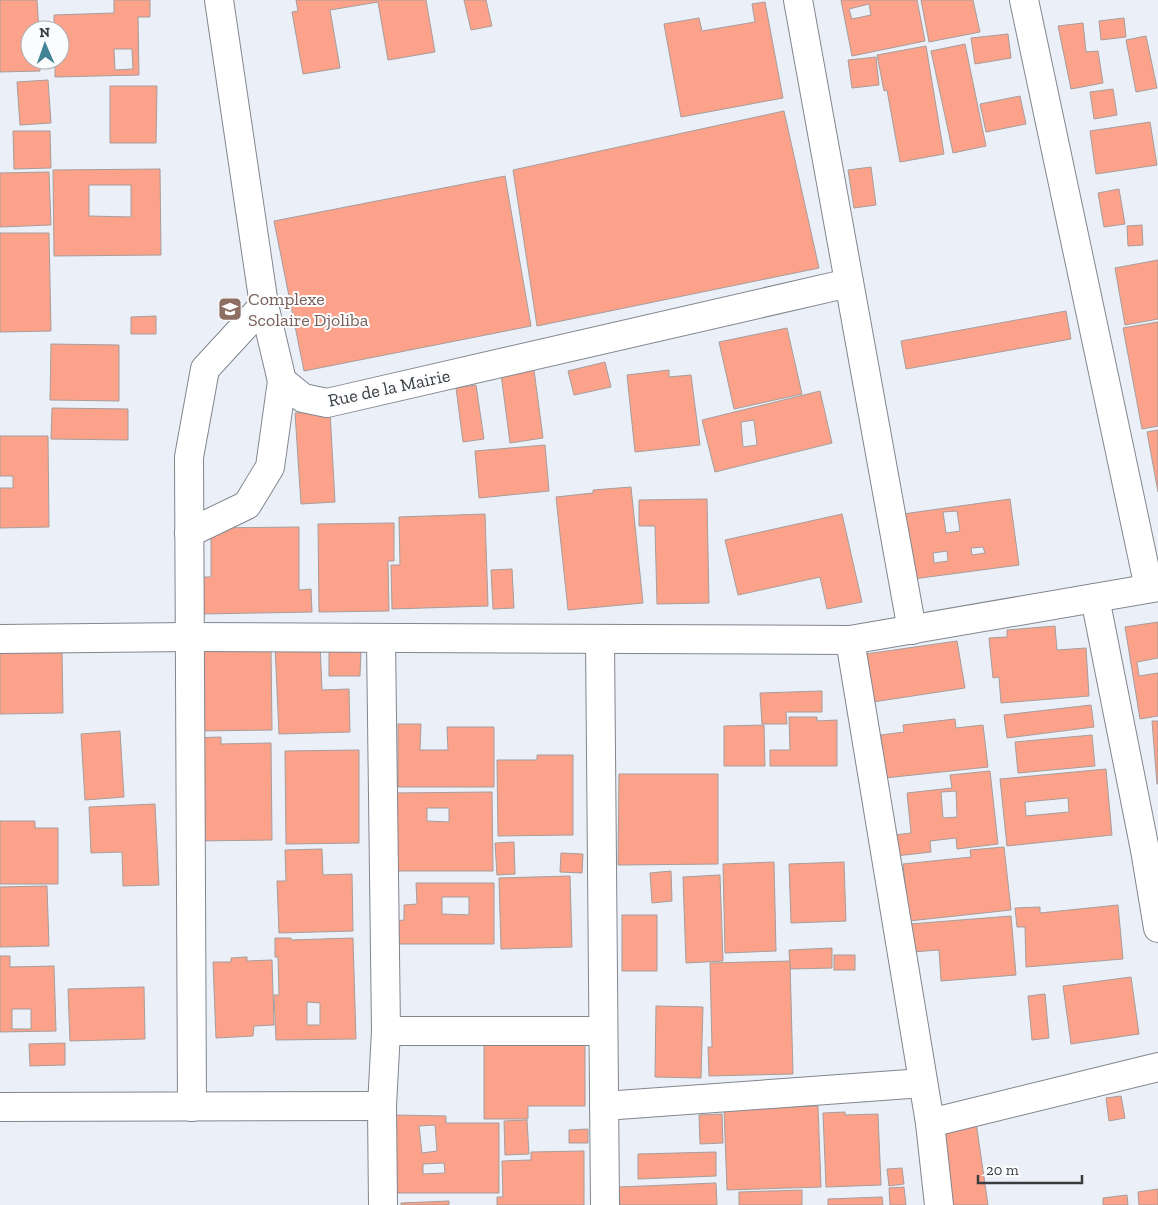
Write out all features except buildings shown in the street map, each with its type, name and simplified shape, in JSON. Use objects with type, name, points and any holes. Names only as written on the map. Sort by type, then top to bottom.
[{"type":"street","points":[[189,534],[247,505],[270,466],[282,381],[264,305],[219,0]]},
{"type":"street","points":[[798,0],[912,630]]},
{"type":"street","points":[[0,639],[190,637],[850,640],[1154,588],[1024,0]]},
{"type":"street","name":"Rue de la Mairie","points":[[282,381],[302,398],[326,403],[849,283]]},
{"type":"street","points":[[192,1107],[189,457],[204,370],[264,305]]},
{"type":"street","points":[[1095,598],[1151,849],[1158,928]]},
{"type":"street","points":[[381,639],[386,1031],[382,1106],[384,1205]]},
{"type":"street","points":[[600,640],[605,1205]]},
{"type":"street","points":[[850,640],[930,1123],[939,1205]]},
{"type":"street","points":[[386,1031],[603,1031]]},
{"type":"street","points":[[930,1123],[1158,1067]]},
{"type":"street","points":[[604,1106],[923,1083]]},
{"type":"street","points":[[0,1107],[382,1106]]},
{"type":"place","name":"Complexe Scolaire Djoliba","points":[[230,309]]}]
